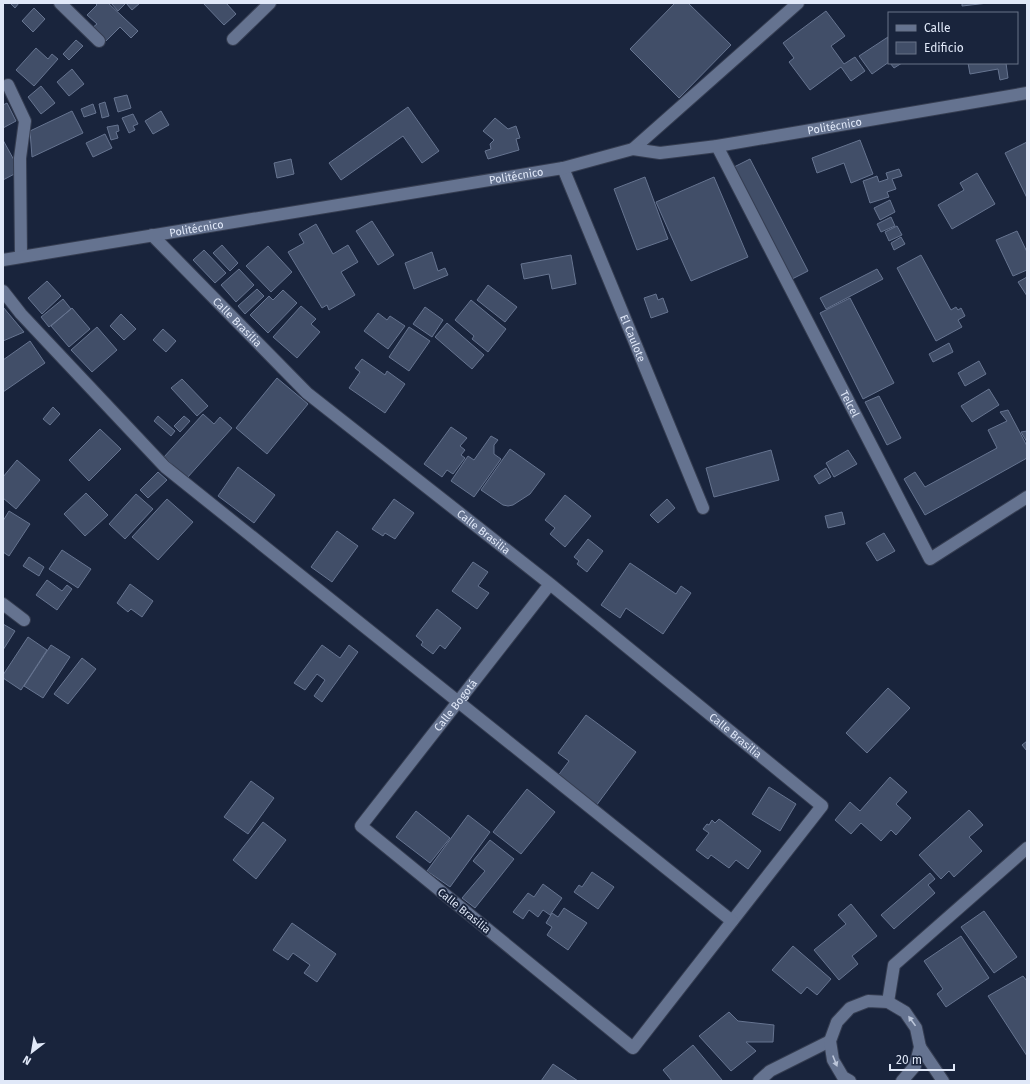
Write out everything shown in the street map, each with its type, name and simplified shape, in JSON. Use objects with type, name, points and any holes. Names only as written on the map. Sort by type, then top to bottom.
[{"type":"street","points":[[60,3],[99,41]]},
{"type":"street","points":[[233,39],[270,3]]},
{"type":"street","points":[[633,149],[798,3]]},
{"type":"street","points":[[8,85],[25,121],[20,158],[21,256]]},
{"type":"street","name":"Politécnico","points":[[3,260],[563,168],[633,149],[660,153],[718,146],[1027,93]]},
{"type":"street","name":"Telcel","points":[[718,146],[930,559],[1027,496]]},
{"type":"street","name":"El Caulote","points":[[563,168],[703,508]]},
{"type":"street","name":"Calle Brasilia","points":[[152,235],[307,393],[550,584],[822,806],[633,1048],[360,826]]},
{"type":"street","points":[[3,291],[21,314],[165,467],[732,921]]},
{"type":"street","name":"Calle Bogotá","points":[[360,826],[550,584]]},
{"type":"street","points":[[3,604],[24,620]]},
{"type":"street","points":[[888,1002],[894,965],[1027,848]]},
{"type":"street","points":[[850,1081],[843,1077],[833,1060],[830,1041],[837,1022],[850,1008],[868,1001],[888,1002],[905,1012],[916,1028],[920,1048],[944,1081]]},
{"type":"street","points":[[759,1081],[770,1071],[830,1041]]},
{"type":"street","points":[[902,1081],[915,1066],[920,1048]]},
{"type":"building","points":[[10,3],[19,3],[15,8]]},
{"type":"building","points":[[95,3],[108,3],[138,31],[131,38],[120,27],[106,41],[92,28],[97,24],[87,15],[97,5]]},
{"type":"building","points":[[111,3],[126,3],[118,11]]},
{"type":"building","points":[[126,3],[140,3],[132,10]]},
{"type":"building","points":[[203,3],[226,3],[236,14],[224,25]]},
{"type":"building","points":[[675,3],[688,3],[731,45],[679,98],[630,49]]},
{"type":"building","points":[[962,3],[988,3],[962,6]]},
{"type":"building","points":[[34,8],[45,19],[33,32],[22,21]]},
{"type":"building","points":[[826,11],[845,36],[831,46],[844,64],[855,57],[865,71],[851,81],[841,67],[810,90],[789,62],[794,58],[783,43]]},
{"type":"building","points":[[888,37],[888,63],[872,74],[859,56]]},
{"type":"building","points":[[76,40],[83,46],[69,60],[63,54]]},
{"type":"building","points":[[36,48],[48,59],[52,54],[58,59],[34,86],[16,70]]},
{"type":"building","points":[[891,64],[900,64],[894,68]]},
{"type":"building","points":[[968,64],[1006,64],[1008,78],[1000,80],[998,69],[970,74]]},
{"type":"building","points":[[72,69],[84,84],[69,96],[57,82]]},
{"type":"building","points":[[41,86],[55,103],[41,114],[28,97]]},
{"type":"building","points":[[127,95],[131,108],[118,112],[114,98]]},
{"type":"building","points":[[105,102],[109,116],[102,118],[99,104]]},
{"type":"building","points":[[7,103],[16,121],[3,128],[3,105]]},
{"type":"building","points":[[93,104],[96,113],[84,117],[81,109]]},
{"type":"building","points":[[408,107],[439,151],[422,163],[403,136],[341,180],[329,163]]},
{"type":"building","points":[[72,111],[83,133],[32,157],[30,131]]},
{"type":"building","points":[[161,111],[169,125],[153,134],[145,121]]},
{"type":"building","points":[[133,114],[138,124],[133,126],[135,130],[129,133],[122,118]]},
{"type":"building","points":[[495,118],[508,129],[516,126],[520,138],[516,139],[519,150],[488,159],[485,151],[491,149],[490,144],[494,140],[483,131]]},
{"type":"building","points":[[118,125],[119,131],[116,132],[118,138],[111,140],[107,127]]},
{"type":"building","points":[[105,134],[112,148],[93,157],[86,143]]},
{"type":"building","points":[[3,140],[20,171],[3,180]]},
{"type":"building","points":[[860,140],[873,174],[851,183],[844,163],[817,173],[812,158]]},
{"type":"building","points":[[1027,142],[1027,198],[1005,153]]},
{"type":"building","points":[[291,159],[294,174],[277,178],[274,163]]},
{"type":"building","points":[[750,159],[808,271],[792,279],[734,167]]},
{"type":"building","points":[[899,169],[902,176],[892,179],[896,189],[887,192],[889,197],[870,203],[863,181],[877,176],[879,182],[888,179],[886,173]]},
{"type":"building","points":[[977,173],[995,204],[952,229],[938,205],[964,190],[960,183]]},
{"type":"building","points":[[645,177],[668,239],[637,250],[614,189]]},
{"type":"building","points":[[714,177],[748,257],[691,281],[656,202]]},
{"type":"building","points":[[890,200],[895,212],[880,220],[874,208]]},
{"type":"building","points":[[891,217],[895,226],[881,232],[877,224]]},
{"type":"building","points":[[372,221],[394,255],[378,265],[356,231]]},
{"type":"building","points":[[316,224],[333,254],[348,245],[358,262],[341,272],[355,295],[329,310],[327,305],[322,308],[288,252],[304,243],[299,234]]},
{"type":"building","points":[[897,226],[902,235],[889,241],[885,232]]},
{"type":"building","points":[[1017,231],[1027,252],[1027,270],[1013,276],[996,240]]},
{"type":"building","points":[[901,237],[905,244],[894,250],[891,243]]},
{"type":"building","points":[[222,245],[238,263],[230,271],[213,253]]},
{"type":"building","points":[[268,246],[292,272],[271,292],[246,266]]},
{"type":"building","points":[[204,250],[226,273],[215,283],[193,260]]},
{"type":"building","points":[[432,252],[438,271],[445,268],[448,275],[414,289],[405,263]]},
{"type":"building","points":[[571,255],[576,284],[552,289],[549,274],[524,279],[521,264]]},
{"type":"building","points":[[921,255],[951,310],[956,307],[958,310],[961,308],[965,316],[958,320],[962,327],[936,341],[897,268]]},
{"type":"building","points":[[239,269],[254,285],[236,302],[221,285]]},
{"type":"building","points":[[877,269],[883,279],[826,309],[820,298]]},
{"type":"building","points":[[1027,277],[1027,296],[1018,282]]},
{"type":"building","points":[[47,281],[61,296],[42,314],[28,298]]},
{"type":"building","points":[[488,285],[517,307],[505,322],[477,300]]},
{"type":"building","points":[[257,289],[264,296],[245,314],[238,306]]},
{"type":"building","points":[[283,290],[297,303],[268,333],[250,315],[269,296],[273,300]]},
{"type":"building","points":[[656,294],[658,300],[663,298],[668,312],[651,318],[644,298]]},
{"type":"building","points":[[850,298],[894,383],[863,399],[820,313]]},
{"type":"building","points":[[63,299],[71,309],[49,327],[41,317]]},
{"type":"building","points":[[471,300],[506,329],[488,352],[472,339],[474,336],[455,320]]},
{"type":"building","points":[[301,306],[316,319],[311,324],[320,332],[297,358],[273,337]]},
{"type":"building","points":[[3,307],[24,332],[3,341]]},
{"type":"building","points":[[425,307],[443,320],[432,337],[413,324]]},
{"type":"building","points":[[72,308],[90,329],[69,347],[51,326]]},
{"type":"building","points":[[378,313],[387,320],[390,316],[405,326],[388,349],[364,331]]},
{"type":"building","points":[[121,314],[136,329],[124,340],[110,326]]},
{"type":"building","points":[[447,323],[484,355],[472,369],[435,337]]},
{"type":"building","points":[[97,327],[117,350],[92,372],[71,350]]},
{"type":"building","points":[[409,327],[430,341],[409,371],[389,357]]},
{"type":"building","points":[[163,329],[176,341],[166,352],[153,340]]},
{"type":"building","points":[[30,341],[45,363],[3,392],[3,360]]},
{"type":"building","points":[[949,343],[953,352],[933,362],[929,354]]},
{"type":"building","points":[[362,359],[385,375],[387,371],[405,384],[385,413],[349,388],[360,372],[355,368]]},
{"type":"building","points":[[979,361],[986,374],[965,386],[958,373]]},
{"type":"building","points":[[277,378],[308,404],[267,454],[236,428]]},
{"type":"building","points":[[182,379],[208,406],[197,416],[171,388]]},
{"type":"building","points":[[989,389],[999,405],[972,422],[961,406]]},
{"type":"building","points":[[879,396],[901,438],[887,445],[865,402]]},
{"type":"building","points":[[53,407],[60,414],[50,425],[43,419]]},
{"type":"building","points":[[1008,410],[1027,446],[1027,458],[925,515],[904,479],[915,472],[925,487],[997,448],[988,430],[1007,421],[1000,412]]},
{"type":"building","points":[[203,414],[214,424],[220,417],[232,428],[187,478],[164,457]]},
{"type":"building","points":[[158,416],[175,431],[171,436],[154,421]]},
{"type":"building","points":[[184,416],[190,421],[180,432],[174,426]]},
{"type":"building","points":[[451,427],[467,438],[460,446],[465,450],[461,455],[465,458],[453,474],[447,470],[442,477],[424,464]]},
{"type":"building","points":[[100,429],[121,449],[89,481],[69,460]]},
{"type":"building","points":[[1027,431],[1027,442],[1021,432]]},
{"type":"building","points":[[491,436],[498,440],[494,445],[494,454],[501,459],[474,497],[451,481],[468,456],[474,460]]},
{"type":"building","points":[[510,449],[545,474],[530,494],[513,505],[508,506],[503,505],[481,490]]},
{"type":"building","points":[[771,450],[779,480],[714,497],[706,468]]},
{"type":"building","points":[[848,450],[857,464],[834,477],[826,463]]},
{"type":"building","points":[[17,460],[40,480],[16,509],[3,498],[3,477]]},
{"type":"building","points":[[238,467],[275,495],[254,523],[218,496]]},
{"type":"building","points":[[826,468],[831,477],[819,484],[814,476]]},
{"type":"building","points":[[158,472],[167,480],[148,498],[140,490]]},
{"type":"building","points":[[86,493],[108,515],[85,536],[64,514]]},
{"type":"building","points":[[136,494],[153,509],[125,539],[109,524]]},
{"type":"building","points":[[565,495],[591,516],[565,547],[550,534],[555,528],[545,520]]},
{"type":"building","points":[[167,499],[193,522],[158,560],[132,537]]},
{"type":"building","points":[[394,499],[414,513],[395,539],[385,533],[383,536],[372,529]]},
{"type":"building","points":[[667,499],[675,508],[658,523],[650,515]]},
{"type":"building","points":[[9,511],[30,524],[9,556],[3,552],[3,521]]},
{"type":"building","points":[[842,512],[845,524],[828,528],[825,516]]},
{"type":"building","points":[[337,531],[358,546],[332,582],[311,567]]},
{"type":"building","points":[[884,533],[895,551],[877,561],[866,543]]},
{"type":"building","points":[[588,539],[603,551],[587,572],[577,564],[579,561],[574,557]]},
{"type":"building","points":[[62,550],[91,569],[78,588],[49,569]]},
{"type":"building","points":[[29,557],[44,567],[39,576],[23,566]]},
{"type":"building","points":[[473,562],[488,572],[478,586],[489,593],[477,609],[452,591]]},
{"type":"building","points":[[630,563],[676,594],[681,586],[691,593],[663,634],[626,608],[620,618],[601,605]]},
{"type":"building","points":[[47,580],[62,591],[67,585],[72,589],[57,610],[36,595]]},
{"type":"building","points":[[130,584],[153,601],[142,617],[131,609],[128,612],[117,603]]},
{"type":"building","points":[[437,609],[461,628],[445,649],[440,645],[433,654],[421,645],[423,642],[416,636]]},
{"type":"building","points":[[3,624],[15,631],[3,650]]},
{"type":"building","points":[[28,637],[47,650],[21,690],[3,678],[3,675]]},
{"type":"building","points":[[51,645],[70,657],[43,698],[24,686]]},
{"type":"building","points":[[322,645],[340,658],[349,645],[358,652],[322,702],[314,696],[325,680],[317,674],[305,690],[294,683]]},
{"type":"building","points":[[82,658],[96,669],[68,704],[54,694]]},
{"type":"building","points":[[888,688],[910,708],[867,753],[846,733]]},
{"type":"building","points":[[586,715],[636,752],[596,806],[557,777],[569,761],[558,753]]},
{"type":"building","points":[[1027,741],[1027,751],[1022,745]]},
{"type":"building","points":[[890,777],[907,792],[896,804],[911,818],[896,835],[891,830],[881,841],[861,823],[851,834],[835,820],[850,802],[860,811]]},
{"type":"building","points":[[251,781],[274,798],[248,834],[224,817]]},
{"type":"building","points":[[769,787],[796,804],[780,831],[752,814]]},
{"type":"building","points":[[527,789],[555,812],[521,854],[493,832]]},
{"type":"building","points":[[969,810],[983,825],[969,837],[982,851],[954,877],[949,871],[941,879],[919,855]]},
{"type":"building","points":[[416,811],[450,838],[430,863],[396,837]]},
{"type":"building","points":[[468,815],[490,832],[450,887],[427,871]]},
{"type":"building","points":[[719,819],[761,851],[748,869],[736,860],[729,868],[711,855],[708,859],[696,850],[709,833],[703,829],[707,824],[709,825],[712,820],[715,823]]},
{"type":"building","points":[[263,822],[286,840],[256,879],[233,860]]},
{"type":"building","points":[[490,840],[514,859],[475,908],[462,898],[485,871],[473,861]]},
{"type":"building","points":[[592,872],[614,887],[598,909],[574,892],[579,885],[582,887]]},
{"type":"building","points":[[930,873],[935,879],[928,885],[935,893],[894,929],[881,915]]},
{"type":"building","points":[[543,884],[562,898],[550,915],[543,910],[538,917],[529,910],[523,919],[513,912],[528,893],[534,897]]},
{"type":"building","points":[[851,904],[877,936],[852,956],[858,964],[839,980],[814,950],[846,924],[838,915]]},
{"type":"building","points":[[564,908],[587,923],[568,950],[547,935],[552,927],[546,923],[552,913],[558,917]]},
{"type":"building","points":[[984,911],[1017,957],[994,973],[961,927]]},
{"type":"building","points":[[292,923],[336,954],[317,982],[304,973],[310,965],[293,953],[288,960],[273,950]]},
{"type":"building","points":[[961,936],[989,978],[946,1007],[937,994],[943,989],[924,961]]},
{"type":"building","points":[[793,946],[831,979],[817,995],[807,987],[801,994],[772,970]]},
{"type":"building","points":[[1023,976],[1027,981],[1027,1056],[988,996]]},
{"type":"building","points":[[729,1012],[738,1021],[774,1025],[773,1042],[746,1042],[756,1051],[731,1071],[699,1036]]},
{"type":"building","points":[[693,1045],[722,1080],[672,1081],[663,1070]]},
{"type":"building","points":[[553,1064],[578,1081],[541,1081]]}]
